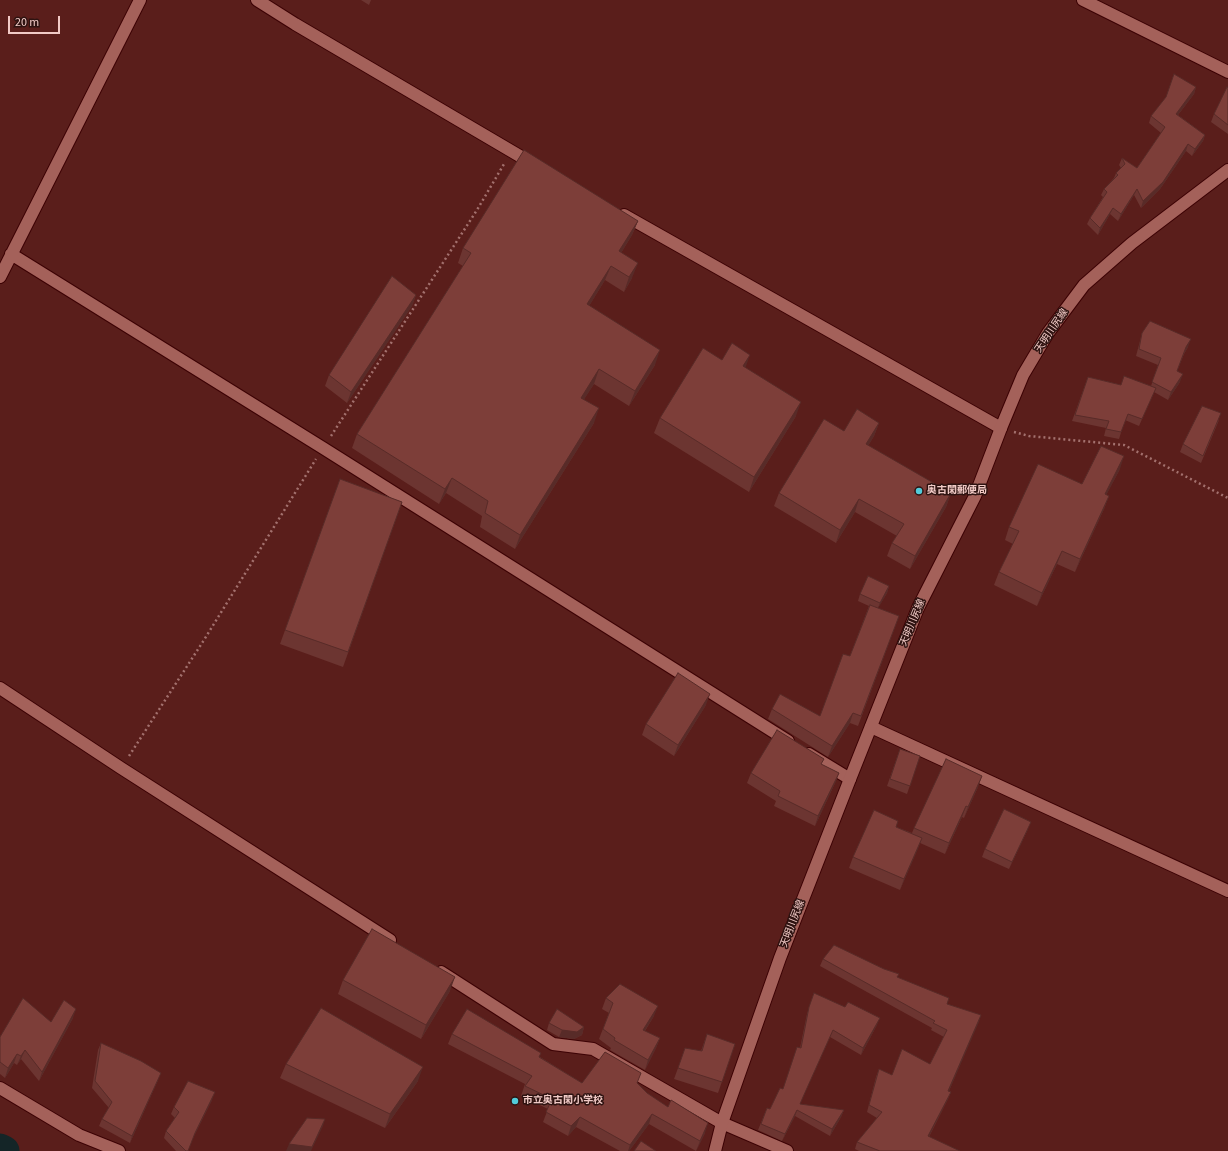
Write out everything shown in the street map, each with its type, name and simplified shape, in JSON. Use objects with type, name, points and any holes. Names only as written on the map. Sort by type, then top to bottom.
[{"type":"street","points":[[0,277],[140,0]]},
{"type":"street","points":[[257,0],[295,24],[545,171]]},
{"type":"street","points":[[1083,0],[1228,72]]},
{"type":"street","name":"天明川尻線","points":[[715,1151],[722,1123],[780,958],[918,608],[975,496],[1000,428],[1023,375],[1048,333],[1084,285],[1132,243],[1228,170]]},
{"type":"street","points":[[614,210],[1000,428]]},
{"type":"street","points":[[11,254],[323,448],[850,780]]},
{"type":"street","points":[[0,688],[121,768],[402,947]]},
{"type":"street","points":[[871,727],[1228,891]]},
{"type":"street","points":[[434,968],[552,1044],[592,1048],[722,1123],[787,1151]]},
{"type":"street","points":[[0,1088],[79,1135],[119,1151]]},
{"type":"path","points":[[121,768],[204,640],[323,448],[477,210],[511,151]]},
{"type":"path","points":[[1000,428],[1029,436],[1124,445],[1228,498]]},
{"type":"building","points":[[1174,74],[1196,87],[1176,114],[1205,135],[1195,149],[1188,144],[1163,182],[1143,201],[1137,189],[1121,214],[1113,208],[1100,228],[1090,218],[1107,192],[1104,189],[1118,175],[1116,173],[1125,164],[1122,158],[1137,168],[1165,127],[1151,116],[1166,97]]},
{"type":"building","points":[[1227,87],[1228,88],[1228,125],[1214,114]]},
{"type":"building","points":[[524,150],[638,221],[619,251],[638,263],[629,277],[611,266],[587,304],[660,350],[635,391],[599,369],[581,398],[599,408],[520,535],[485,513],[488,501],[452,478],[445,489],[357,434],[471,253],[463,248]]},
{"type":"building","points":[[392,276],[416,295],[351,392],[329,375]]},
{"type":"building","points":[[1150,321],[1191,339],[1186,347],[1177,371],[1183,374],[1171,392],[1152,382],[1161,358],[1139,349],[1142,333]]},
{"type":"building","points":[[732,343],[750,355],[743,366],[801,402],[754,477],[660,418],[703,348],[722,360]]},
{"type":"building","points":[[1124,376],[1156,388],[1142,419],[1128,414],[1121,432],[1106,429],[1109,421],[1075,415],[1088,377],[1121,385]]},
{"type":"building","points":[[1202,406],[1221,413],[1203,456],[1183,444]]},
{"type":"building","points":[[857,409],[879,423],[866,444],[951,493],[915,556],[892,543],[904,524],[859,499],[840,530],[779,493],[824,419],[844,431]]},
{"type":"building","points":[[1101,446],[1124,456],[1105,494],[1109,496],[1080,559],[1062,551],[1042,593],[999,572],[1019,531],[1009,527],[1038,464],[1082,484]]},
{"type":"building","points":[[340,479],[402,502],[348,652],[285,630]]},
{"type":"building","points":[[868,576],[889,586],[880,603],[860,594]]},
{"type":"building","points":[[870,605],[899,616],[861,716],[853,713],[832,746],[772,709],[780,694],[820,716],[843,654],[850,656]]},
{"type":"building","points":[[678,673],[710,694],[678,745],[646,724]]},
{"type":"building","points":[[777,730],[824,759],[821,764],[839,773],[818,816],[778,796],[780,791],[751,773]]},
{"type":"building","points":[[900,749],[920,756],[910,786],[890,779]]},
{"type":"building","points":[[946,759],[982,776],[949,843],[914,828]]},
{"type":"building","points":[[1004,809],[1031,822],[1012,862],[985,849]]},
{"type":"building","points":[[874,810],[898,821],[896,827],[922,838],[904,879],[853,857]]},
{"type":"building","points":[[372,929],[455,977],[426,1025],[343,980]]},
{"type":"building","points":[[834,945],[884,969],[899,974],[897,977],[949,998],[947,1004],[981,1015],[948,1091],[951,1092],[928,1136],[960,1151],[880,1151],[857,1142],[882,1112],[869,1105],[879,1069],[892,1075],[902,1049],[930,1064],[947,1030],[933,1023],[935,1021],[823,959]]},
{"type":"building","points":[[620,984],[658,1006],[643,1030],[660,1038],[648,1060],[614,1040],[615,1038],[603,1029],[613,1003],[606,998]]},
{"type":"building","points":[[814,993],[845,1007],[848,1002],[880,1018],[863,1048],[833,1030],[803,1097],[800,1104],[844,1110],[832,1129],[797,1110],[785,1134],[761,1124],[767,1108],[770,1109],[780,1088],[783,1089],[797,1047],[801,1048],[809,1007]]},
{"type":"building","points":[[23,998],[51,1022],[64,1000],[76,1009],[42,1072],[25,1050],[21,1056],[17,1054],[8,1068],[0,1062],[0,1037]]},
{"type":"building","points":[[321,1008],[423,1067],[390,1114],[286,1064]]},
{"type":"building","points":[[467,1009],[541,1053],[539,1057],[582,1083],[605,1052],[641,1073],[637,1083],[647,1093],[668,1107],[671,1100],[708,1123],[700,1141],[652,1114],[630,1145],[580,1117],[571,1126],[546,1112],[552,1099],[525,1086],[532,1076],[452,1034]]},
{"type":"building","points":[[557,1009],[584,1027],[577,1032],[562,1030],[549,1023]]},
{"type":"building","points":[[707,1034],[735,1044],[722,1082],[678,1068],[685,1048],[702,1051]]},
{"type":"building","points":[[101,1043],[141,1061],[161,1073],[132,1136],[102,1119],[112,1102],[95,1081]]},
{"type":"building","points":[[188,1081],[215,1092],[188,1151],[186,1151],[166,1131],[179,1112],[174,1107]]},
{"type":"building","points":[[307,1118],[325,1119],[312,1147],[289,1144]]},
{"type":"building","points":[[641,1141],[656,1151],[634,1151]]},
{"type":"waterway","points":[[0,1149],[4,1151]]},
{"type":"place","name":"奥古閑郵便局","points":[[919,491]]},
{"type":"place","name":"市立奥古閑小学校","points":[[515,1101]]}]
